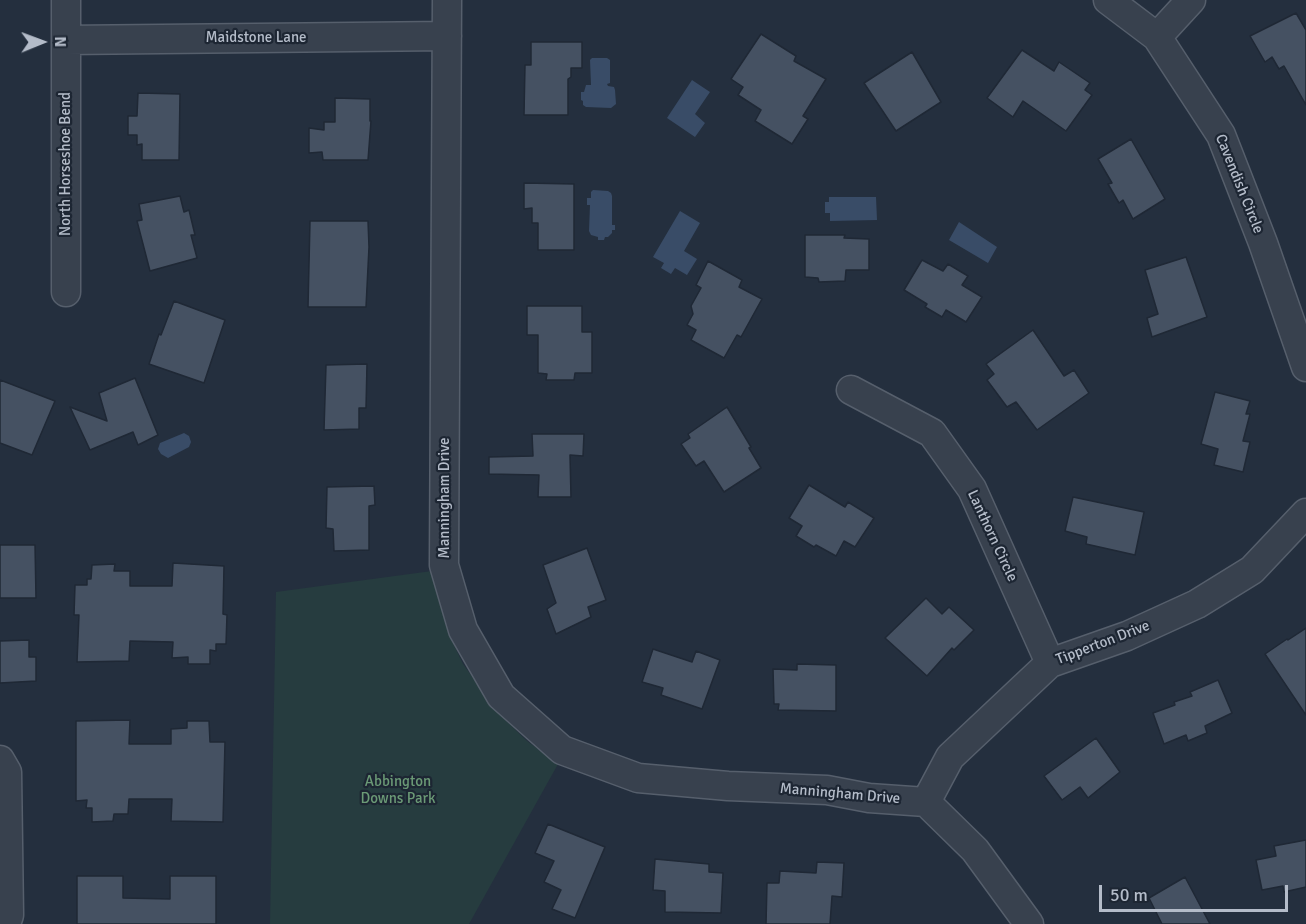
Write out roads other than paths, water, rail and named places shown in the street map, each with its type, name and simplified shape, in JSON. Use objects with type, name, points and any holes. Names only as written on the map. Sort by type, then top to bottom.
[{"type":"street","name":"North Horseshoe Bend","points":[[66,0],[66,292]]},
{"type":"street","name":"Manningham Drive","points":[[447,0],[444,565],[463,630],[501,696],[562,750],[638,778],[728,786],[826,790],[869,798],[926,802]]},
{"type":"street","name":"Cavendish Circle","points":[[1108,0],[1157,37],[1221,135],[1263,243],[1306,367]]},
{"type":"street","points":[[1157,37],[1191,0]]},
{"type":"street","name":"Maidstone Lane","points":[[66,40],[447,36]]},
{"type":"street","name":"Lanthorn Circle","points":[[851,390],[932,433],[972,489],[1050,663]]},
{"type":"street","name":"Tipperton Drive","points":[[926,802],[950,757],[1050,663],[1127,636],[1197,604],[1252,570],[1306,513]]},
{"type":"street","points":[[0,760],[7,772],[9,915],[6,924]]},
{"type":"street","points":[[926,802],[975,850],[1029,924]]},
{"type":"water","points":[[592,58],[610,60],[610,83],[607,84],[614,87],[616,104],[611,108],[586,107],[581,100],[581,92],[584,92],[586,85],[591,85],[590,60]]},
{"type":"water","points":[[692,80],[710,92],[695,114],[705,123],[695,137],[667,118]]},
{"type":"water","points":[[593,190],[608,191],[612,196],[612,225],[615,225],[615,230],[612,230],[612,233],[604,240],[598,240],[598,237],[591,235],[589,231],[590,205],[587,205],[587,198],[591,198]]},
{"type":"water","points":[[829,197],[876,197],[877,220],[830,221],[830,213],[825,213],[825,202],[829,202]]},
{"type":"water","points":[[680,211],[700,223],[684,251],[697,259],[687,275],[675,268],[671,274],[661,268],[664,263],[653,257]]},
{"type":"water","points":[[959,222],[997,247],[988,263],[949,240]]},
{"type":"water","points":[[184,433],[189,436],[191,442],[189,447],[168,458],[161,454],[158,449],[160,443]]},
{"type":"park label","name":"Abbington Downs Park","points":[[398,790]]}]
